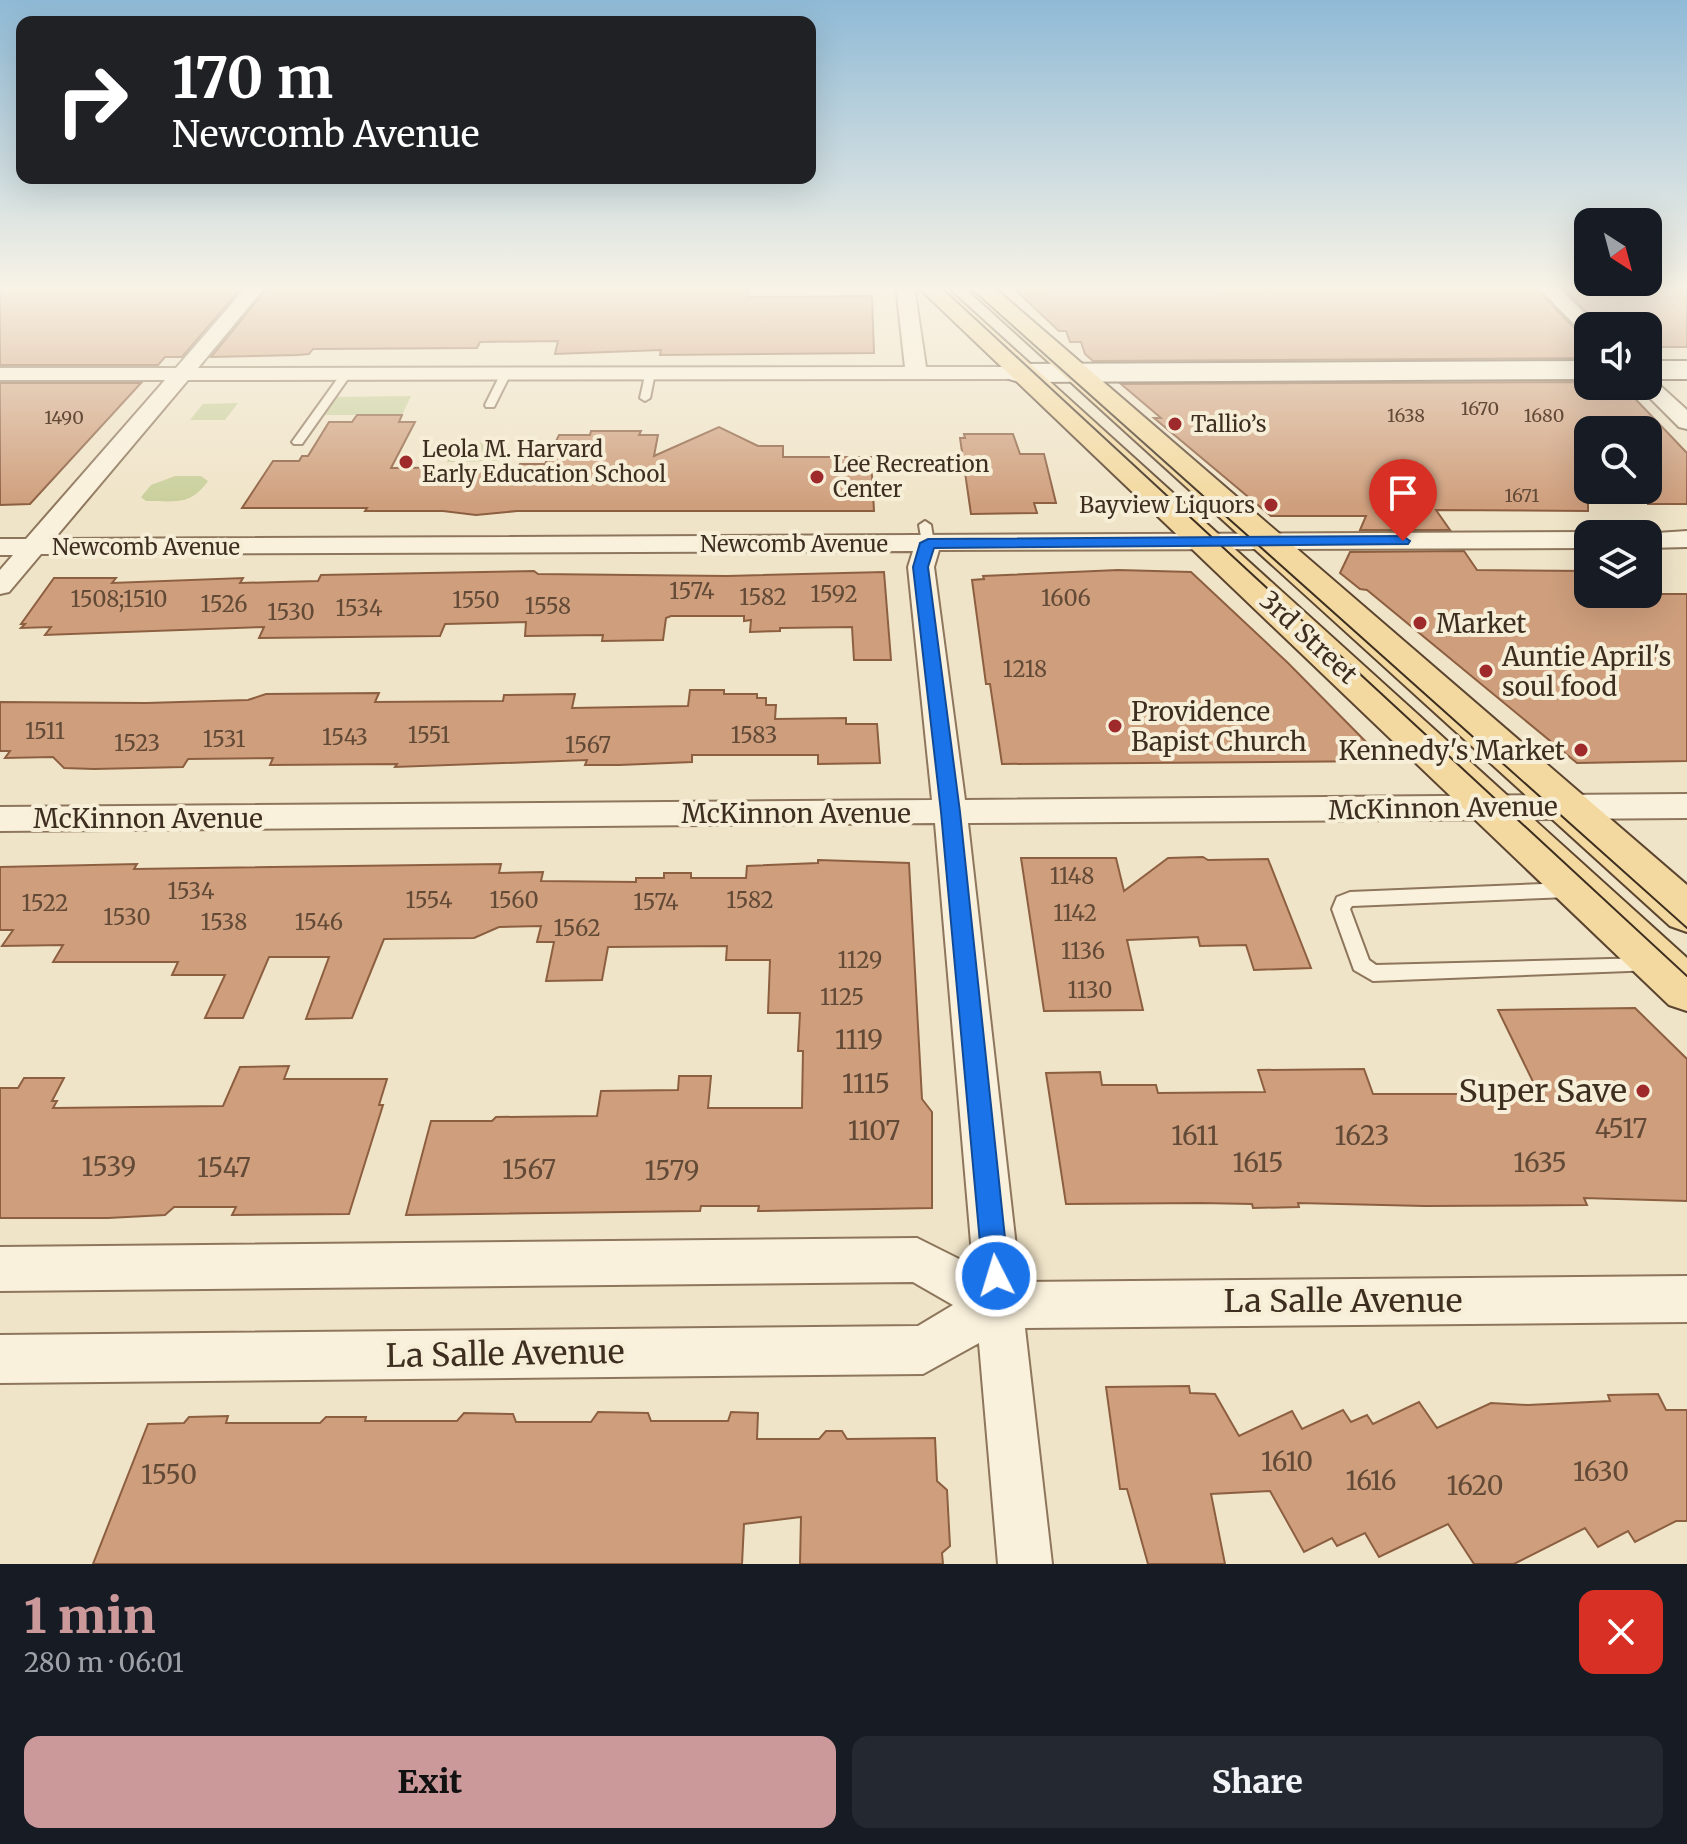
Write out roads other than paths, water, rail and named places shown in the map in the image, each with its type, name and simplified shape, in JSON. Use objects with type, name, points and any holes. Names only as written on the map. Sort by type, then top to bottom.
[{"type":"main road","name":"3rd Street","points":[[1005,359],[1674,977]]},
{"type":"main road","name":"3rd Street","points":[[1058,359],[1687,913]]},
{"type":"main road","points":[[1019,373],[1574,370]]},
{"type":"main road","points":[[1662,370],[1687,370]]},
{"type":"street","points":[[0,586],[195,359]]},
{"type":"street","points":[[914,359],[916,372]]},
{"type":"street","points":[[0,374],[1019,373]]},
{"type":"street","points":[[1662,398],[1687,422]]},
{"type":"street","points":[[926,534],[921,567],[950,812],[1025,1564]]},
{"type":"street","name":"Newcomb Avenue","points":[[0,547],[926,534],[1205,541],[1574,540]]},
{"type":"street","points":[[1662,540],[1687,539]]},
{"type":"street","name":"McKinnon Avenue","points":[[0,819],[1687,806]]},
{"type":"street","name":"La Salle Avenue","points":[[0,1269],[917,1260],[998,1305],[1687,1299]]},
{"type":"street","name":"La Salle Avenue","points":[[0,1359],[923,1350],[998,1305]]},
{"type":"lane","points":[[298,442],[347,373]]},
{"type":"lane","points":[[490,405],[506,373]]},
{"type":"lane","points":[[645,398],[650,373]]},
{"type":"lane","points":[[1579,889],[1350,899],[1343,902],[1341,909],[1361,965],[1373,973],[1674,977]]},
{"type":"tram line","points":[[1019,359],[1687,976]]},
{"type":"tram line","points":[[1050,359],[1687,928]]},
{"type":"place","name":"Tallio’s","points":[[1175,424]]},
{"type":"place","name":"Leola M. Harvard Early Education School","points":[[406,462]]},
{"type":"place","name":"Lee Recreation Center","points":[[817,477]]},
{"type":"place","name":"Bayview Liquors","points":[[1271,505]]},
{"type":"place","name":"Market","points":[[1420,623]]},
{"type":"place","name":"Auntie April's soul food","points":[[1486,671]]},
{"type":"place","name":"Providence Bapist Church","points":[[1115,726]]},
{"type":"place","name":"Kennedy's Market","points":[[1581,750]]},
{"type":"place","name":"Super Save","points":[[1643,1091]]}]
